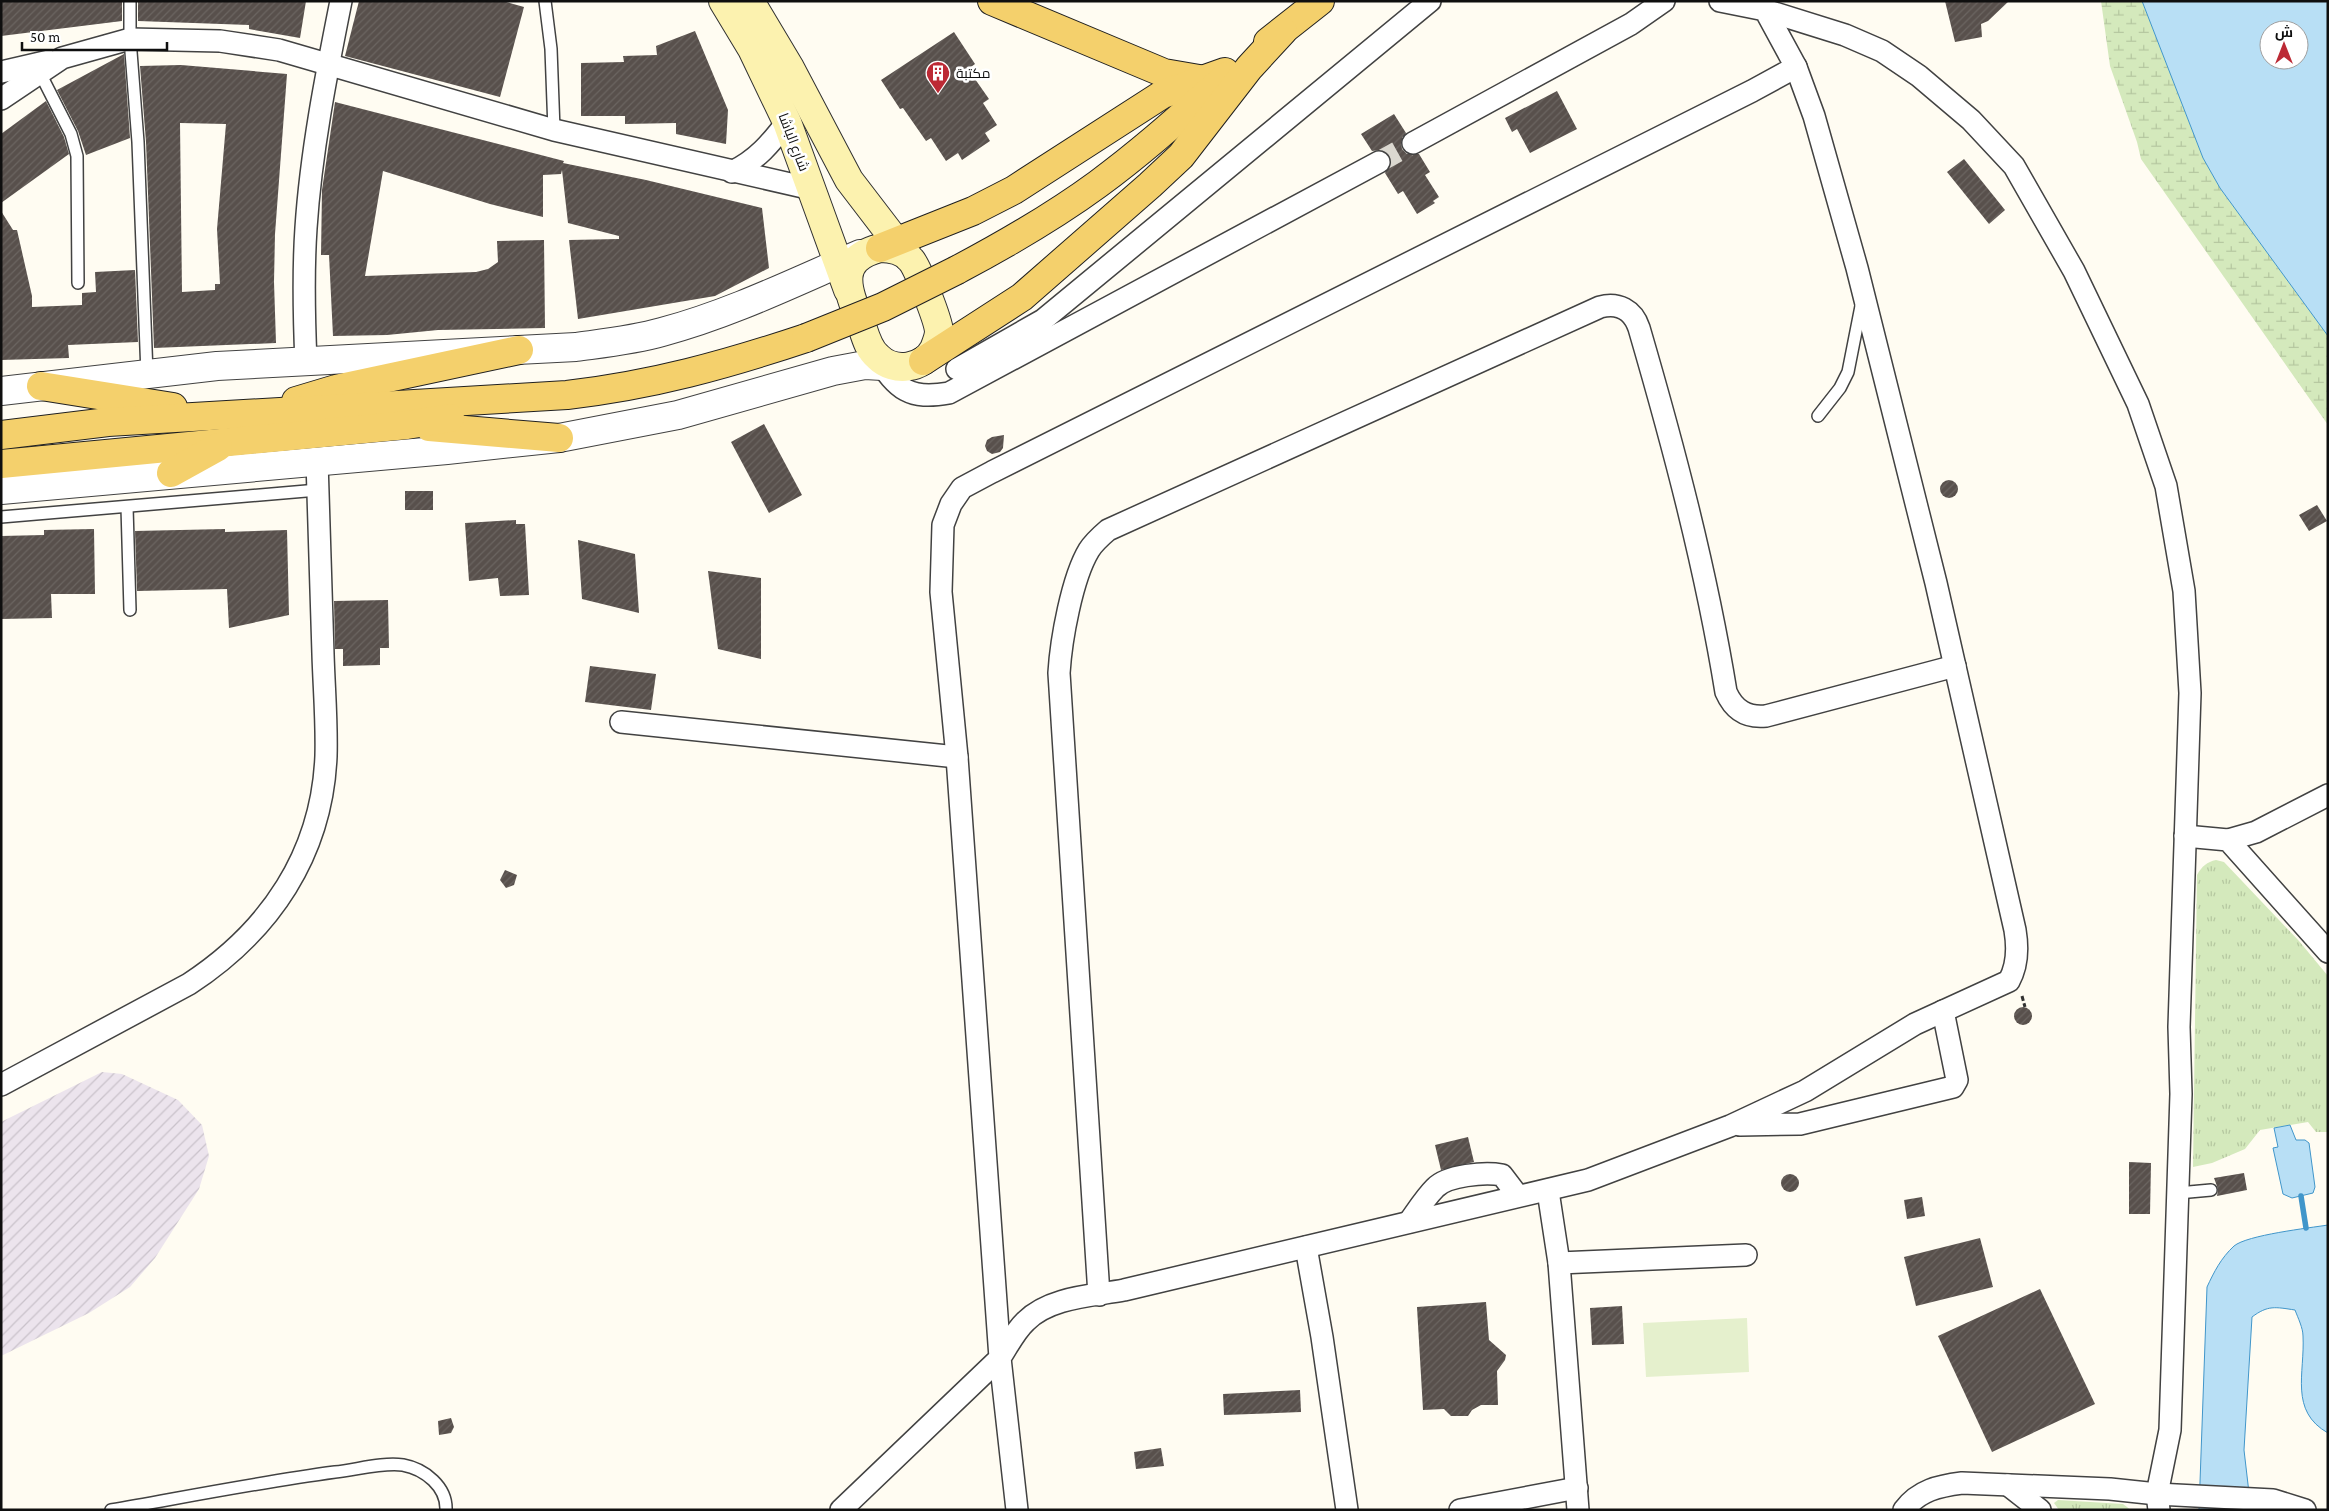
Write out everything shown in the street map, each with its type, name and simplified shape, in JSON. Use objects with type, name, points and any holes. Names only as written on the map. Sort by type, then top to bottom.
[{"type":"main road","name":"شارع الباشا","points":[[723,1],[752,49],[787,122],[848,290],[894,361]]},
{"type":"main road","points":[[750,1],[790,68],[888,249],[918,271],[952,357]]},
{"type":"main road","points":[[992,1],[1164,73],[1203,79]]},
{"type":"main road","points":[[407,425],[497,410],[567,395],[649,383],[690,374],[806,338],[882,307],[957,270],[1052,216],[1098,184],[1141,151],[1244,62],[1320,1]]},
{"type":"main road","points":[[894,361],[952,357],[1181,156],[1249,68],[1283,31]]},
{"type":"main road","points":[[848,290],[851,266],[858,257],[888,249],[973,211],[1014,190],[1163,94],[1203,79],[1220,75],[1244,62]]},
{"type":"main road","points":[[1,464],[228,428],[261,414],[336,389],[519,350]]},
{"type":"main road","points":[[41,386],[228,428]]},
{"type":"main road","points":[[261,414],[567,395]]},
{"type":"main road","points":[[1,436],[108,422],[228,428],[407,425],[559,438]]},
{"type":"main road","points":[[171,473],[228,428]]},
{"type":"street","points":[[306,362],[304,308],[306,228],[310,184],[328,65],[341,1]]},
{"type":"street","points":[[952,357],[1043,320],[1430,1]]},
{"type":"street","points":[[1413,143],[1631,24],[1664,1]]},
{"type":"street","points":[[1720,1],[1766,10],[1845,35],[1882,51],[1920,76],[1971,120],[2014,166],[2074,271],[2138,404],[2166,486],[2184,591],[2189,684],[2179,1027],[2181,1094],[2178,1193],[2170,1430],[2164,1500]]},
{"type":"street","points":[[842,1510],[1000,1358],[1027,1320],[1055,1303],[1098,1295],[1306,1247],[1588,1180],[1730,1126],[1806,1091],[1915,1024],[2009,981],[2016,970],[2017,944],[1955,666],[1863,294],[1814,116],[1796,66],[1766,10]]},
{"type":"street","points":[[1,72],[62,58],[130,39],[178,39],[238,43],[279,50],[554,130],[812,189]]},
{"type":"street","points":[[1,99],[62,58]]},
{"type":"street","points":[[1017,1510],[1000,1358],[957,757],[941,592],[943,525],[951,504],[962,488],[1744,95],[1796,66]]},
{"type":"street","points":[[732,172],[745,166],[761,153],[787,122]]},
{"type":"street","points":[[952,357],[1379,162]]},
{"type":"street","points":[[1,391],[217,366],[576,347],[619,342],[662,333],[711,316],[838,263],[888,249]]},
{"type":"street","points":[[1098,1295],[1059,673],[1062,640],[1080,571],[1090,548],[1108,530],[1600,308],[1614,305],[1627,310],[1637,321],[1678,466],[1696,538],[1726,692],[1735,707],[1750,715],[1766,716],[1955,666]]},
{"type":"street","points":[[1,490],[171,473],[447,450],[559,438],[678,415],[833,371],[894,361],[893,382],[910,392],[929,397],[949,394],[952,357]]},
{"type":"street","points":[[1,1085],[172,993],[213,968],[254,932],[272,910],[292,879],[311,837],[319,811],[326,756],[317,461]]},
{"type":"street","points":[[621,722],[957,757]]},
{"type":"street","points":[[2185,836],[2228,840],[2256,832],[2328,795]]},
{"type":"street","points":[[2228,840],[2328,952]]},
{"type":"street","points":[[1730,1126],[1800,1124],[1953,1087],[1957,1080],[1943,1011]]},
{"type":"street","points":[[1409,1222],[1436,1187],[1456,1179],[1483,1173],[1502,1175],[1518,1196]]},
{"type":"street","points":[[1548,1191],[1559,1264],[1578,1510]]},
{"type":"street","points":[[1306,1247],[1329,1382],[1347,1510]]},
{"type":"street","points":[[1559,1264],[1746,1255]]},
{"type":"street","points":[[1904,1510],[1920,1494],[1945,1485],[2008,1485],[2110,1489],[2164,1500],[2273,1500],[2305,1510]]},
{"type":"street","points":[[2008,1485],[2040,1510]]},
{"type":"street","points":[[1460,1510],[1577,1488]]},
{"type":"lane","points":[[130,1],[130,39],[138,142],[147,374]]},
{"type":"lane","points":[[545,1],[552,49],[554,130]]},
{"type":"lane","points":[[40,73],[71,134],[77,156],[78,283]]},
{"type":"lane","points":[[1818,416],[1840,388],[1848,372],[1863,294]]},
{"type":"lane","points":[[1,518],[318,490]]},
{"type":"lane","points":[[127,506],[130,610]]},
{"type":"lane","points":[[2178,1193],[2211,1190]]},
{"type":"lane","points":[[111,1510],[317,1475],[393,1465],[412,1468],[436,1483],[443,1490],[446,1499],[446,1510]]},
{"type":"shaded area","points":[[102,1072],[122,1074],[178,1100],[202,1125],[209,1156],[199,1189],[155,1258],[130,1287],[89,1313],[1,1356],[1,1122]]},
{"type":"green space","points":[[2101,1],[2142,1],[2203,158],[2220,188],[2328,336],[2328,425],[2141,159],[2137,142],[2110,66]]},
{"type":"green space","points":[[2216,860],[2224,862],[2299,941],[2328,976],[2328,1132],[2316,1132],[2308,1122],[2260,1130],[2245,1149],[2212,1163],[2193,1167],[2197,875],[2205,865]]},
{"type":"green space","points":[[1747,1318],[1749,1372],[1646,1377],[1643,1323]]},
{"type":"green space","points":[[2058,1500],[2123,1504],[2131,1510],[2059,1510],[2054,1503]]},
{"type":"water","points":[[2142,1],[2328,1],[2328,336],[2220,188],[2203,158]]},
{"type":"water","points":[[2290,1125],[2296,1140],[2305,1140],[2309,1143],[2315,1187],[2313,1193],[2292,1198],[2283,1194],[2273,1148],[2278,1147],[2274,1128]]},
{"type":"water","points":[[2328,1225],[2328,1433],[2316,1424],[2308,1414],[2303,1402],[2303,1333],[2295,1310],[2272,1308],[2263,1310],[2252,1317],[2244,1450],[2251,1510],[2199,1510],[2207,1287],[2225,1255],[2241,1242],[2279,1232]]},
{"type":"building","points":[[1,1],[122,1],[122,21],[1,36]]},
{"type":"building","points":[[138,1],[306,1],[300,38],[249,29],[249,25],[138,21]]},
{"type":"building","points":[[359,1],[503,1],[524,7],[500,97],[345,56]]},
{"type":"building","points":[[1945,1],[2009,1],[1988,21],[1981,24],[1982,37],[1955,42]]},
{"type":"building","points":[[695,31],[728,110],[726,144],[676,134],[676,123],[625,124],[625,116],[581,116],[581,63],[624,62],[623,56],[657,55],[656,46]]},
{"type":"building","name":"مكتبة","points":[[954,32],[975,64],[968,69],[989,99],[983,103],[997,125],[985,133],[990,141],[962,160],[958,153],[946,161],[931,138],[926,141],[903,108],[900,109],[881,80]]},
{"type":"building","points":[[124,54],[130,138],[86,155],[78,131],[57,90]]},
{"type":"building","points":[[181,65],[287,74],[275,234],[276,343],[154,348],[146,142],[140,66]],"holes":[[[180,123],[226,124],[217,229],[220,284],[215,284],[215,290],[182,292]]]},
{"type":"building","points":[[1557,91],[1577,129],[1530,153],[1517,129],[1512,132],[1505,118]]},
{"type":"building","points":[[46,101],[64,137],[69,154],[1,203],[1,134]]},
{"type":"building","points":[[335,102],[564,161],[563,163],[646,180],[762,208],[769,268],[715,296],[578,319],[569,240],[619,239],[619,236],[568,223],[562,170],[561,174],[543,175],[543,217],[490,204],[383,171],[365,276],[476,272],[488,269],[498,262],[497,241],[544,240],[545,328],[438,330],[387,335],[333,336],[329,255],[321,255],[322,190]]},
{"type":"building","points":[[1394,114],[1406,133],[1401,142],[1402,149],[1407,154],[1419,154],[1430,172],[1425,175],[1439,197],[1433,201],[1435,203],[1417,214],[1403,191],[1398,194],[1385,173],[1391,163],[1390,156],[1380,150],[1372,151],[1361,134]]},
{"type":"building","points":[[1964,159],[2005,210],[1989,224],[1947,172]]},
{"type":"building","points":[[1,211],[13,230],[17,230],[32,296],[32,307],[82,305],[82,293],[96,292],[95,272],[135,270],[138,342],[68,345],[69,358],[1,360]]},
{"type":"building","points":[[764,424],[802,495],[769,513],[731,442]]},
{"type":"building","points":[[1004,435],[1003,448],[1000,452],[992,454],[987,451],[985,446],[987,440]]},
{"type":"building","points":[[1949,480],[1957,485],[1958,489],[1953,497],[1949,498],[1941,493],[1940,489],[1945,481]]},
{"type":"building","points":[[405,491],[433,491],[433,510],[405,510]]},
{"type":"building","points":[[2317,505],[2327,521],[2309,531],[2299,515]]},
{"type":"building","points":[[516,520],[516,524],[525,524],[529,595],[500,596],[498,578],[469,581],[465,523]]},
{"type":"building","points":[[94,529],[95,594],[51,594],[52,618],[1,619],[1,536],[44,535],[44,530]]},
{"type":"building","points":[[225,529],[225,532],[287,530],[289,615],[229,628],[227,589],[137,591],[135,531]]},
{"type":"building","points":[[578,540],[635,554],[639,613],[582,599]]},
{"type":"building","points":[[708,571],[761,578],[761,659],[718,649]]},
{"type":"building","points":[[388,600],[389,648],[380,648],[380,665],[343,666],[343,649],[335,649],[334,601]]},
{"type":"building","points":[[590,666],[656,674],[651,710],[585,702]]},
{"type":"building","points":[[505,870],[517,875],[514,885],[506,888],[500,880]]},
{"type":"building","points":[[2023,1007],[2029,1010],[2032,1016],[2029,1022],[2023,1025],[2017,1022],[2014,1016],[2017,1010]]},
{"type":"building","points":[[1468,1137],[1474,1162],[1441,1170],[1435,1145]]},
{"type":"building","points":[[2129,1162],[2151,1163],[2150,1214],[2129,1214]]},
{"type":"building","points":[[2244,1173],[2247,1190],[2217,1196],[2218,1189],[2214,1178]]},
{"type":"building","points":[[1790,1174],[1796,1177],[1799,1183],[1796,1189],[1790,1192],[1784,1189],[1781,1183],[1784,1177]]},
{"type":"building","points":[[1922,1197],[1925,1216],[1907,1219],[1904,1200]]},
{"type":"building","points":[[1980,1238],[1993,1287],[1916,1306],[1904,1257]]},
{"type":"building","points":[[2040,1289],[2095,1404],[1992,1452],[1938,1336]]},
{"type":"building","points":[[1486,1302],[1489,1340],[1506,1355],[1505,1360],[1497,1371],[1498,1405],[1481,1405],[1472,1410],[1468,1416],[1451,1416],[1444,1409],[1423,1410],[1417,1307]]},
{"type":"building","points":[[1622,1306],[1624,1344],[1592,1345],[1590,1308]]},
{"type":"building","points":[[1300,1390],[1301,1412],[1224,1415],[1223,1394]]},
{"type":"building","points":[[451,1418],[454,1427],[451,1433],[439,1435],[438,1421]]},
{"type":"building","points":[[1161,1448],[1164,1466],[1136,1469],[1134,1452]]},
{"type":"waterway","points":[[2301,1196],[2306,1228]]},
{"type":"tunnel","points":[[1379,162],[1413,143]]},
{"type":"place","name":"مكتبة","points":[[938,94]]}]
